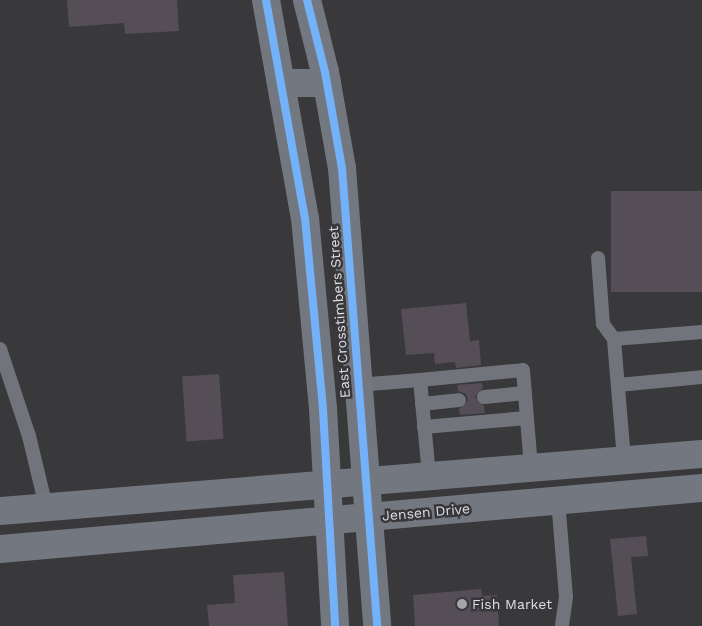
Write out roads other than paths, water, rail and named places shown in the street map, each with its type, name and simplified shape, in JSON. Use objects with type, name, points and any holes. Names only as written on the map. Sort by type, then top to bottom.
[{"type":"main road","name":"East Crosstimbers Street","points":[[266,0],[305,218],[323,409],[327,520],[336,626]]},
{"type":"main road","name":"East Crosstimbers Street","points":[[307,0],[328,83],[342,168],[357,385],[377,626]]},
{"type":"main road","points":[[282,83],[328,83]]},
{"type":"main road","points":[[0,511],[702,454]]},
{"type":"main road","name":"Jensen Drive","points":[[0,549],[702,488]]},
{"type":"lane","points":[[598,258],[603,324],[614,339],[624,459]]},
{"type":"lane","points":[[614,339],[702,332]]},
{"type":"lane","points":[[0,349],[29,436],[46,507]]},
{"type":"lane","points":[[357,385],[522,370],[531,467]]},
{"type":"lane","points":[[618,385],[702,377]]},
{"type":"lane","points":[[420,380],[429,476]]},
{"type":"lane","points":[[484,397],[525,393]]},
{"type":"lane","points":[[422,404],[458,400]]},
{"type":"lane","points":[[424,427],[527,418]]},
{"type":"lane","points":[[558,500],[566,597],[562,626]]},
{"type":"place","name":"Fish Market","points":[[462,604]]}]
